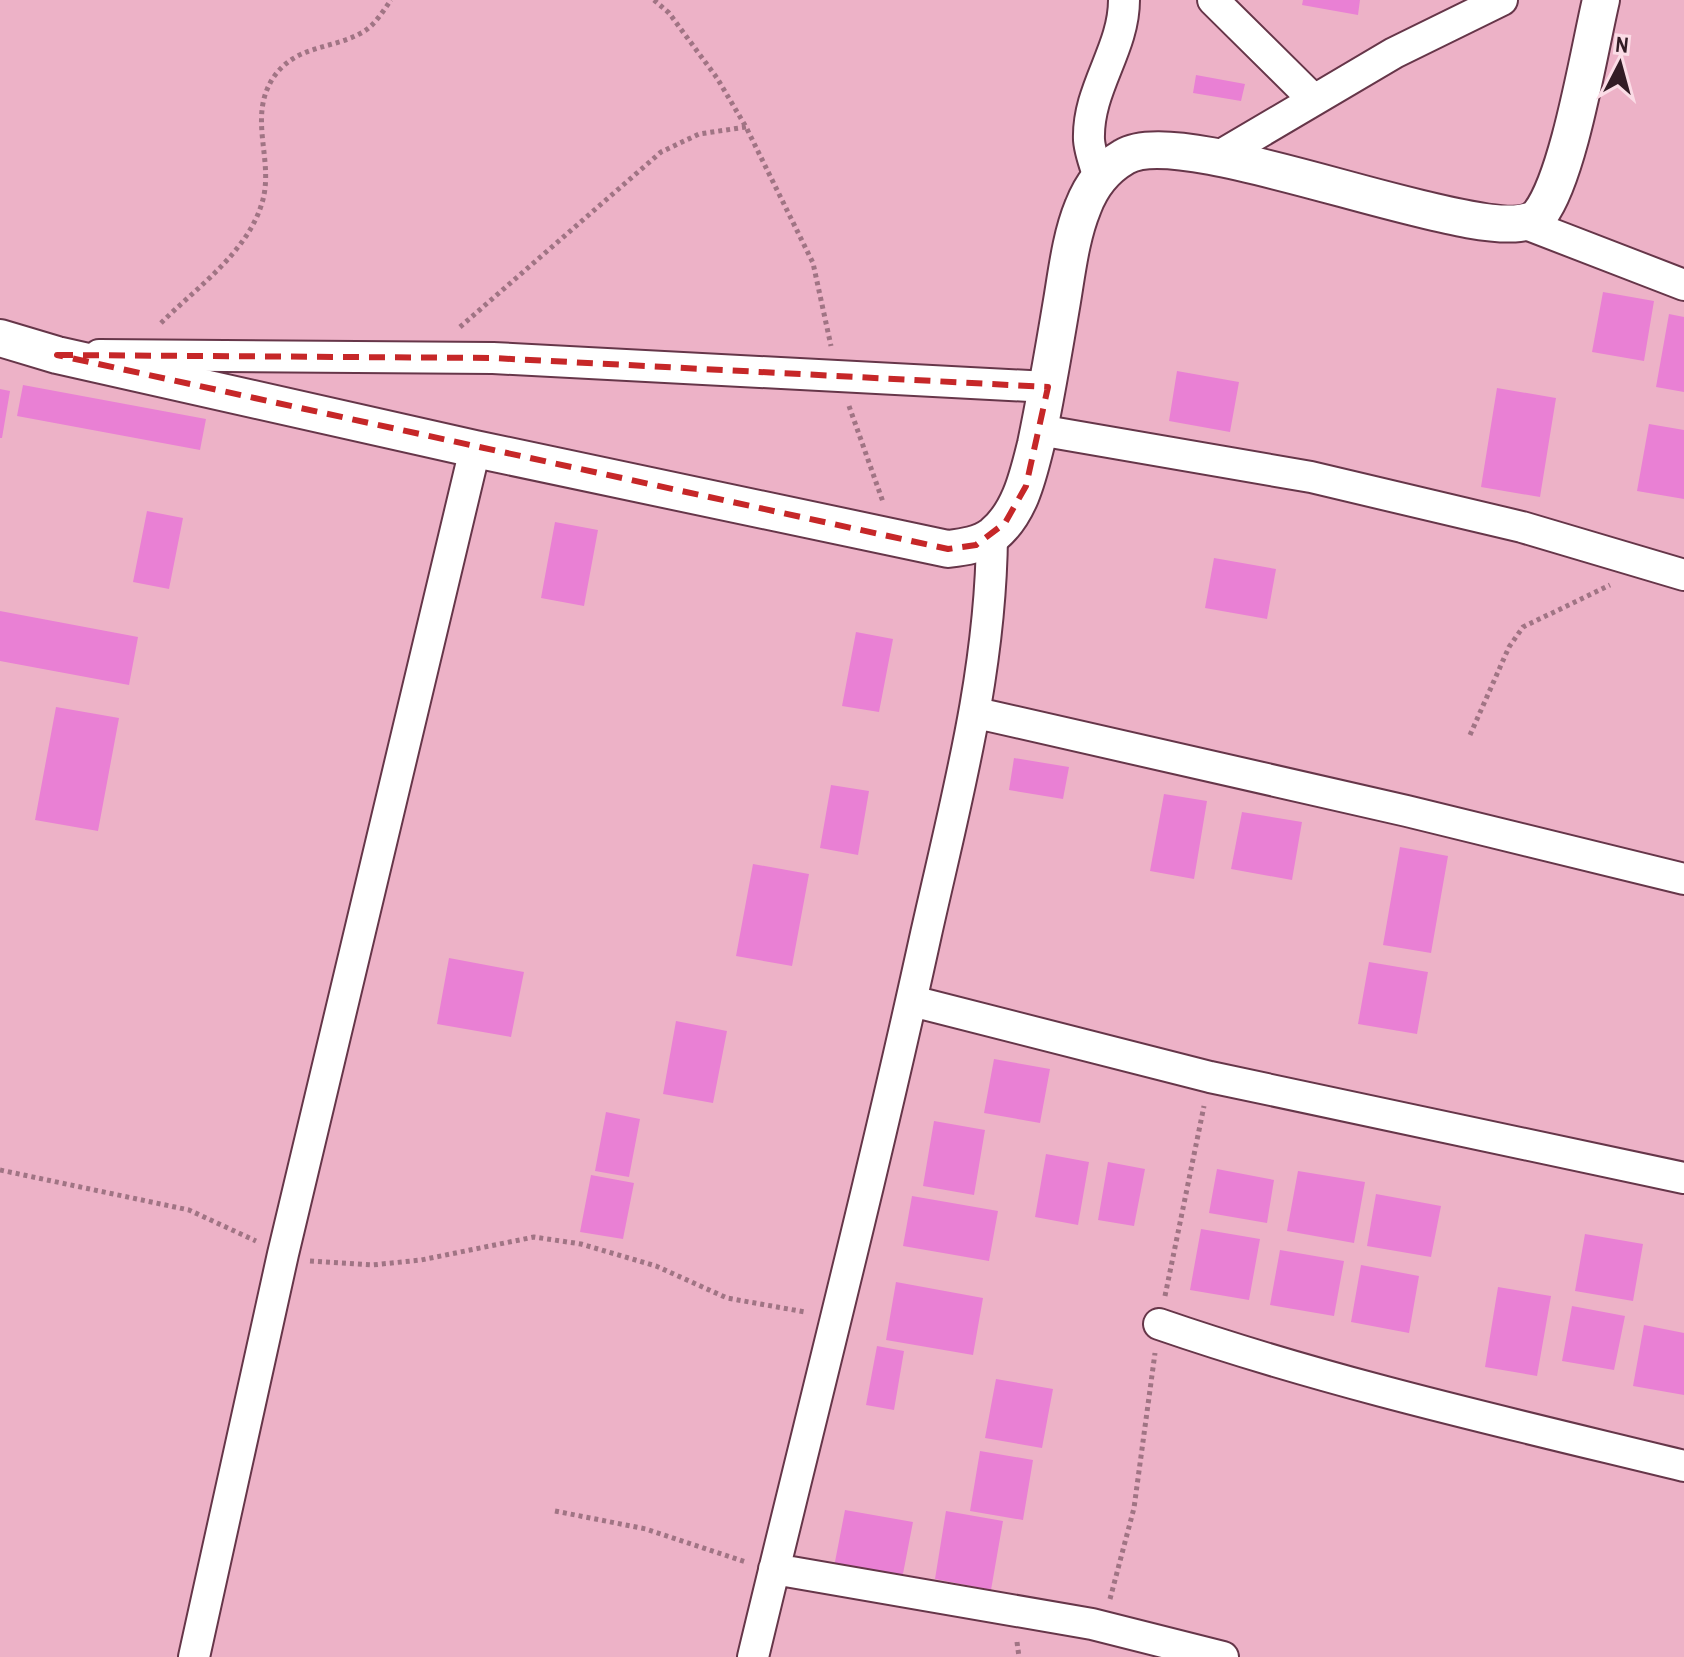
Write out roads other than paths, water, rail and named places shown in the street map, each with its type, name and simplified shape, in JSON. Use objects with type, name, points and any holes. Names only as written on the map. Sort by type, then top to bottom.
[{"type":"street","points":[[1099,177],[1089,144],[1090,118],[1094,98],[1120,39],[1124,0]]},
{"type":"street","points":[[1213,0],[1314,100]]},
{"type":"street","points":[[1216,158],[1394,53],[1502,0]]},
{"type":"street","points":[[1526,224],[1539,215],[1564,157],[1601,0]]},
{"type":"street","points":[[0,338],[57,355],[475,449],[948,549],[976,545],[992,535],[1005,523],[1026,486],[1048,387],[1069,260],[1082,208],[1099,177],[1126,155],[1154,149],[1216,158],[1471,220],[1526,224],[1684,285]]},
{"type":"street","points":[[57,355],[427,357],[644,363],[839,377],[1048,387]]},
{"type":"street","points":[[1039,430],[1311,477],[1522,527],[1684,575]]},
{"type":"street","points":[[194,1657],[283,1254],[475,449]]},
{"type":"street","points":[[753,1657],[912,1001],[977,713],[991,600],[992,535]]},
{"type":"street","points":[[977,713],[1407,811],[1684,879]]},
{"type":"street","points":[[912,1001],[1210,1077],[1684,1178]]},
{"type":"street","points":[[1159,1324],[1237,1351],[1433,1404],[1684,1466]]},
{"type":"street","points":[[774,1569],[1092,1624],[1223,1657]]}]
